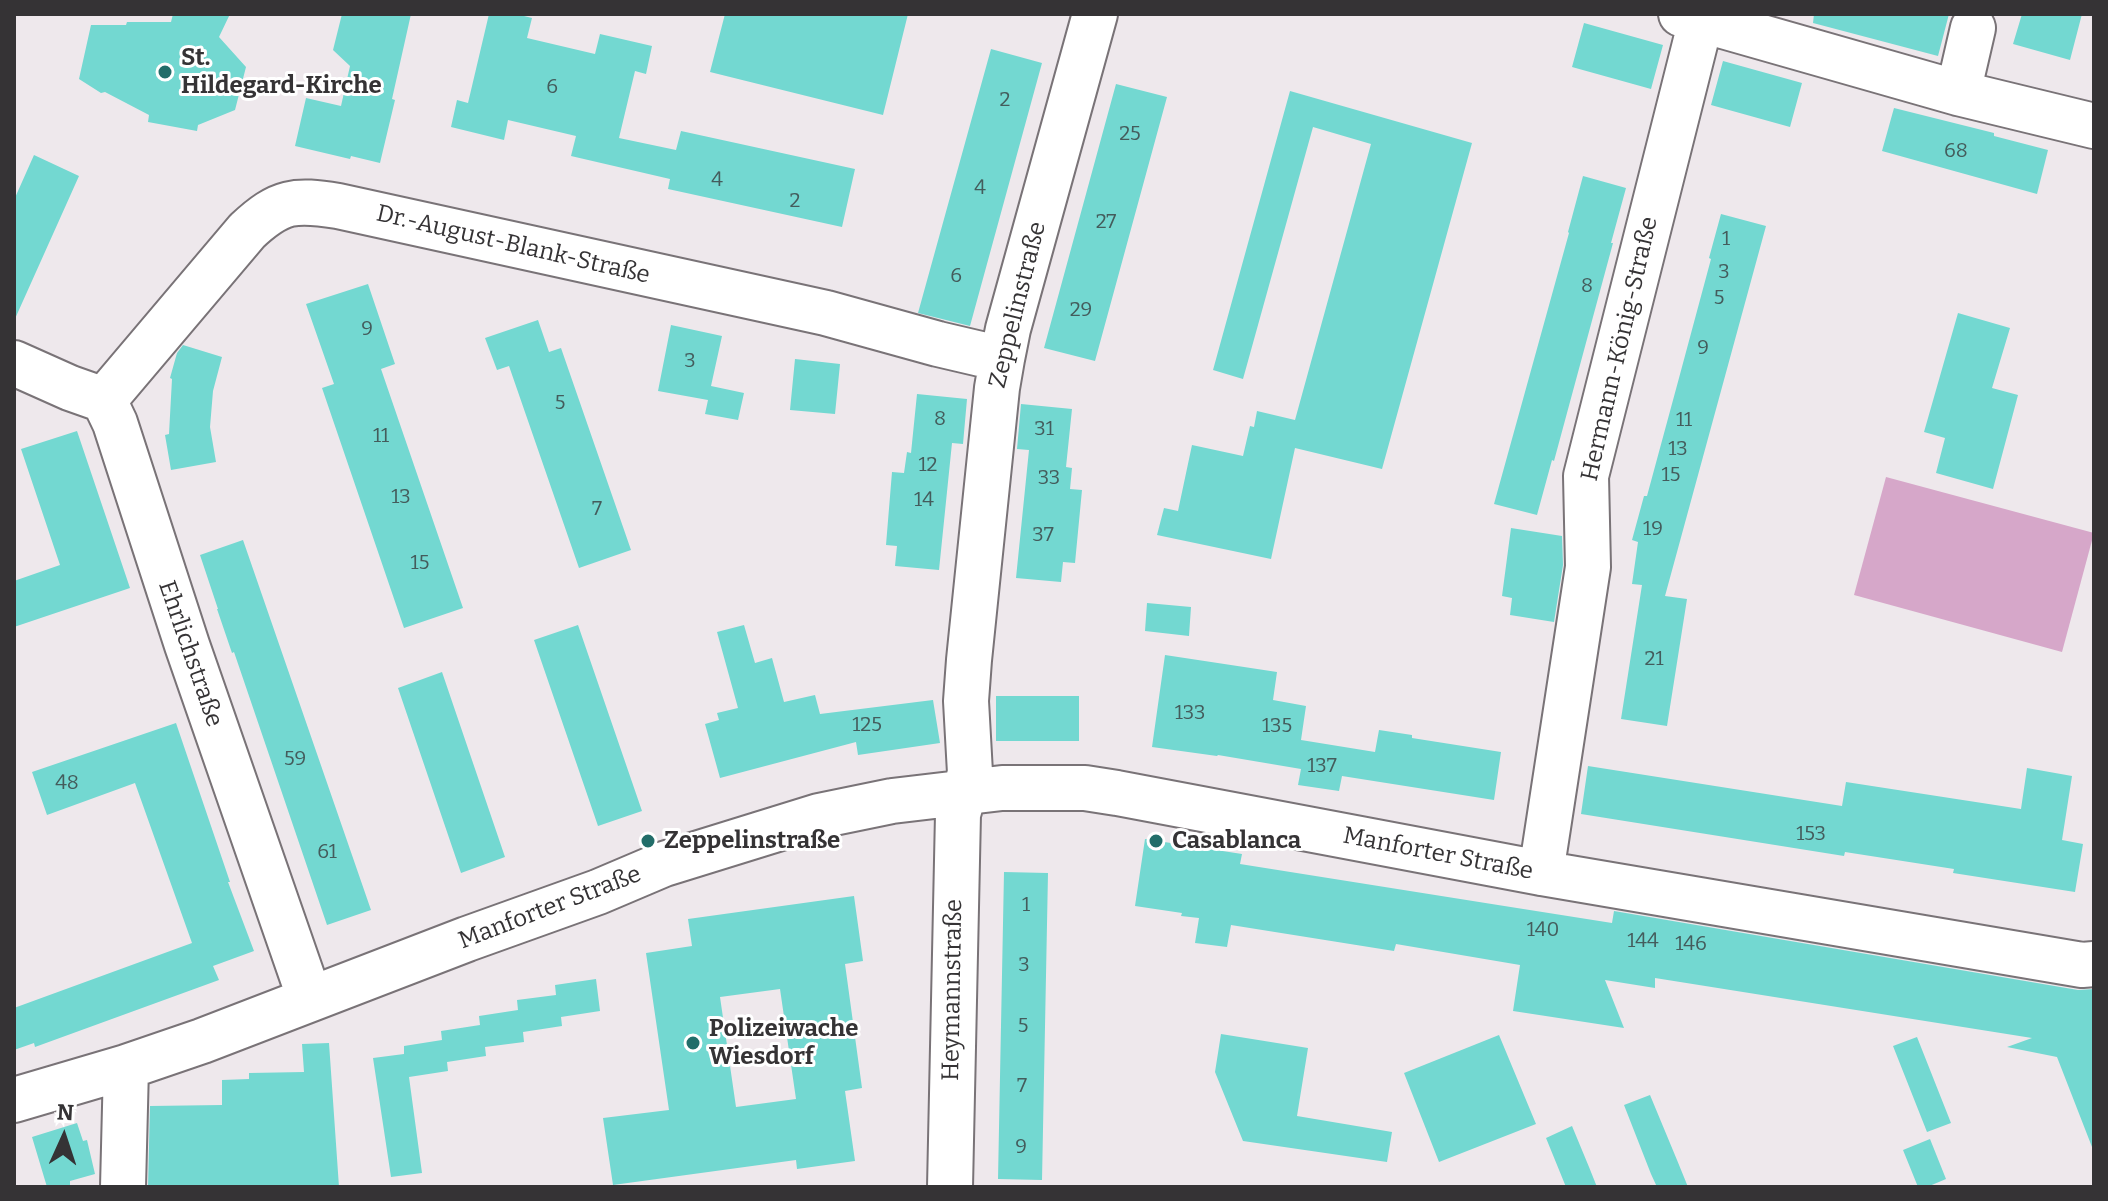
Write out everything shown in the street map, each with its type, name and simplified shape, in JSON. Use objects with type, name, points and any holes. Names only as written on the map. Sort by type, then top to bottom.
[{"type":"street","name":"Zeppelinstraße","points":[[965,794],[970,773],[966,701],[969,660],[997,388],[1012,314],[1095,14]]},
{"type":"street","points":[[1691,17],[1958,93],[2094,126]]},
{"type":"street","name":"Hermann-König-Straße","points":[[1541,873],[1588,567],[1586,476],[1691,17]]},
{"type":"street","points":[[1958,93],[1973,28]]},
{"type":"street","name":"Dr.-August-Blank-Straße","points":[[104,400],[247,231],[265,214],[282,205],[300,202],[346,208],[811,310],[1002,359]]},
{"type":"street","points":[[14,363],[104,400]]},
{"type":"street","name":"Ehrlichstraße","points":[[104,400],[115,423],[182,633],[310,999]]},
{"type":"street","name":"Manforter Straße","points":[[14,1100],[202,1041],[598,892],[664,864],[794,823],[871,805],[1002,788],[1095,790],[1541,873],[2082,965],[2094,964]]},
{"type":"street","name":"Heymannstraße","points":[[950,1187],[957,836],[958,814],[965,794]]},
{"type":"street","points":[[123,1187],[126,1067]]},
{"type":"shaded area","points":[[1886,477],[2094,533],[2062,652],[1854,595]]},
{"type":"building","name":"St. Hildegard-Kirche","points":[[173,14],[230,14],[219,37],[246,67],[235,110],[198,125],[197,131],[148,122],[149,115],[79,79],[91,25],[171,22]]},
{"type":"building","points":[[342,14],[411,14],[380,163],[295,146],[306,98],[341,106],[350,66],[333,50]]},
{"type":"building","points":[[489,14],[516,14],[532,18],[527,38],[595,54],[600,34],[652,46],[646,74],[635,71],[619,138],[676,150],[681,131],[855,169],[842,227],[668,189],[670,179],[571,156],[576,136],[508,120],[504,140],[451,127],[457,100],[468,103]]},
{"type":"building","points":[[725,14],[908,14],[883,115],[710,72]]},
{"type":"building","points":[[1814,14],[1949,14],[1938,56],[1813,23]]},
{"type":"building","points":[[2022,14],[2082,14],[2070,60],[2013,44]]},
{"type":"building","points":[[1584,23],[1663,45],[1651,89],[1572,67]]},
{"type":"building","points":[[991,49],[1042,63],[970,326],[918,313]]},
{"type":"building","points":[[1723,61],[1802,83],[1790,127],[1711,105]]},
{"type":"building","points":[[1116,84],[1167,97],[1095,361],[1044,348]]},
{"type":"building","points":[[1290,91],[1472,143],[1382,469],[1295,448],[1271,559],[1157,535],[1164,508],[1178,511],[1192,445],[1243,456],[1257,411],[1295,420],[1371,144],[1313,127],[1243,379],[1213,370]]},
{"type":"building","points":[[1894,108],[2048,150],[2037,194],[1882,151]]},
{"type":"building","points":[[34,155],[79,176],[14,321],[14,200]]},
{"type":"building","points":[[1583,176],[1626,188],[1537,515],[1494,504]]},
{"type":"building","points":[[1721,214],[1766,226],[1665,596],[1687,599],[1667,726],[1621,719],[1642,585],[1632,584],[1638,542],[1632,540],[1644,496],[1647,496]]},
{"type":"building","points":[[368,284],[395,364],[381,369],[463,608],[404,628],[322,388],[334,384],[306,304]]},
{"type":"building","points":[[1958,313],[2010,328],[1992,388],[2018,395],[1993,489],[1936,473],[1945,438],[1924,432]]},
{"type":"building","points":[[538,320],[549,352],[561,348],[631,550],[579,568],[509,366],[497,370],[485,338]]},
{"type":"building","points":[[671,325],[722,336],[711,386],[744,393],[738,420],[705,414],[708,400],[658,391]]},
{"type":"building","points":[[183,345],[222,357],[213,391],[210,427],[216,462],[171,470],[165,435],[169,434],[170,378],[177,353]]},
{"type":"building","points":[[795,359],[840,364],[835,414],[790,410]]},
{"type":"building","points":[[917,394],[967,399],[963,444],[952,443],[939,570],[895,566],[897,546],[886,545],[892,472],[904,473],[907,452],[911,453]]},
{"type":"building","points":[[1021,404],[1072,409],[1066,467],[1072,468],[1070,489],[1082,490],[1075,563],[1063,562],[1061,582],[1016,578],[1029,450],[1017,449]]},
{"type":"building","points":[[77,431],[130,588],[14,627],[14,581],[60,565],[21,449]]},
{"type":"building","points":[[1511,528],[1562,536],[1563,565],[1554,622],[1510,615],[1512,598],[1502,596]]},
{"type":"building","points":[[243,540],[371,910],[327,925],[200,555]]},
{"type":"building","points":[[1147,603],[1191,607],[1189,636],[1145,631]]},
{"type":"building","points":[[578,625],[642,811],[598,826],[534,640]]},
{"type":"building","points":[[744,625],[755,663],[772,658],[784,702],[815,695],[820,714],[933,700],[940,743],[858,755],[856,742],[720,778],[705,724],[719,720],[717,713],[738,708],[717,632]]},
{"type":"building","points":[[1165,655],[1277,672],[1273,700],[1306,706],[1301,740],[1375,752],[1379,730],[1501,752],[1494,800],[1342,776],[1339,791],[1298,785],[1301,769],[1152,747]]},
{"type":"building","points":[[442,672],[505,857],[461,873],[398,688]]},
{"type":"building","points":[[996,696],[1079,696],[1079,741],[996,741]]},
{"type":"building","points":[[176,723],[254,951],[213,966],[219,980],[35,1047],[34,1043],[14,1050],[14,1008],[192,943],[135,783],[47,815],[32,772]]},
{"type":"building","points":[[1588,766],[1842,806],[1846,782],[2021,809],[2027,768],[2072,776],[2062,840],[2083,844],[2075,892],[1953,873],[1954,869],[1845,852],[1844,856],[1581,814]]},
{"type":"building","points":[[1145,839],[1242,854],[1240,864],[1498,905],[1612,923],[1614,911],[2078,990],[2094,989],[2094,1146],[2057,1057],[2007,1047],[2032,1038],[1655,978],[1655,988],[1605,980],[1624,1028],[1513,1011],[1520,965],[1396,944],[1394,951],[1231,925],[1227,947],[1195,943],[1199,918],[1135,906]]},
{"type":"building","points":[[1004,872],[1048,873],[1042,1180],[998,1179]]},
{"type":"building","name":"Polizeiwache Wiesdorf","points":[[854,896],[863,961],[845,964],[862,1088],[845,1091],[855,1161],[797,1169],[796,1160],[613,1185],[603,1118],[669,1110],[646,953],[692,946],[688,919]],"holes":[[[780,989],[796,1099],[736,1107],[720,997]]]},
{"type":"building","points":[[596,979],[600,1011],[561,1017],[562,1026],[523,1032],[524,1042],[485,1047],[486,1056],[447,1062],[448,1071],[409,1077],[422,1173],[391,1177],[373,1058],[404,1054],[404,1046],[442,1040],[441,1031],[480,1025],[479,1016],[518,1010],[517,1000],[556,995],[555,985]]},
{"type":"building","points":[[1221,1034],[1308,1048],[1297,1116],[1392,1132],[1387,1162],[1243,1141],[1215,1072]]},
{"type":"building","points":[[1499,1035],[1536,1124],[1439,1162],[1404,1073]]},
{"type":"building","points":[[1917,1037],[1951,1123],[1927,1132],[1893,1046]]},
{"type":"building","points":[[329,1043],[339,1187],[148,1187],[150,1106],[222,1105],[222,1080],[249,1079],[249,1073],[304,1072],[302,1044]]},
{"type":"building","points":[[1650,1095],[1688,1187],[1657,1187],[1651,1174],[1624,1105]]},
{"type":"building","points":[[77,1123],[83,1141],[87,1140],[95,1174],[70,1181],[70,1187],[47,1187],[32,1137]]},
{"type":"building","points":[[1572,1126],[1597,1187],[1566,1187],[1546,1138]]},
{"type":"building","points":[[1930,1139],[1946,1179],[1927,1187],[1918,1187],[1903,1150]]},
{"type":"place","name":"St. Hildegard-Kirche","points":[[165,72]]},
{"type":"place","name":"Zeppelinstraße","points":[[648,841]]},
{"type":"place","name":"Casablanca","points":[[1156,841]]},
{"type":"place","name":"Polizeiwache Wiesdorf","points":[[693,1043]]}]
